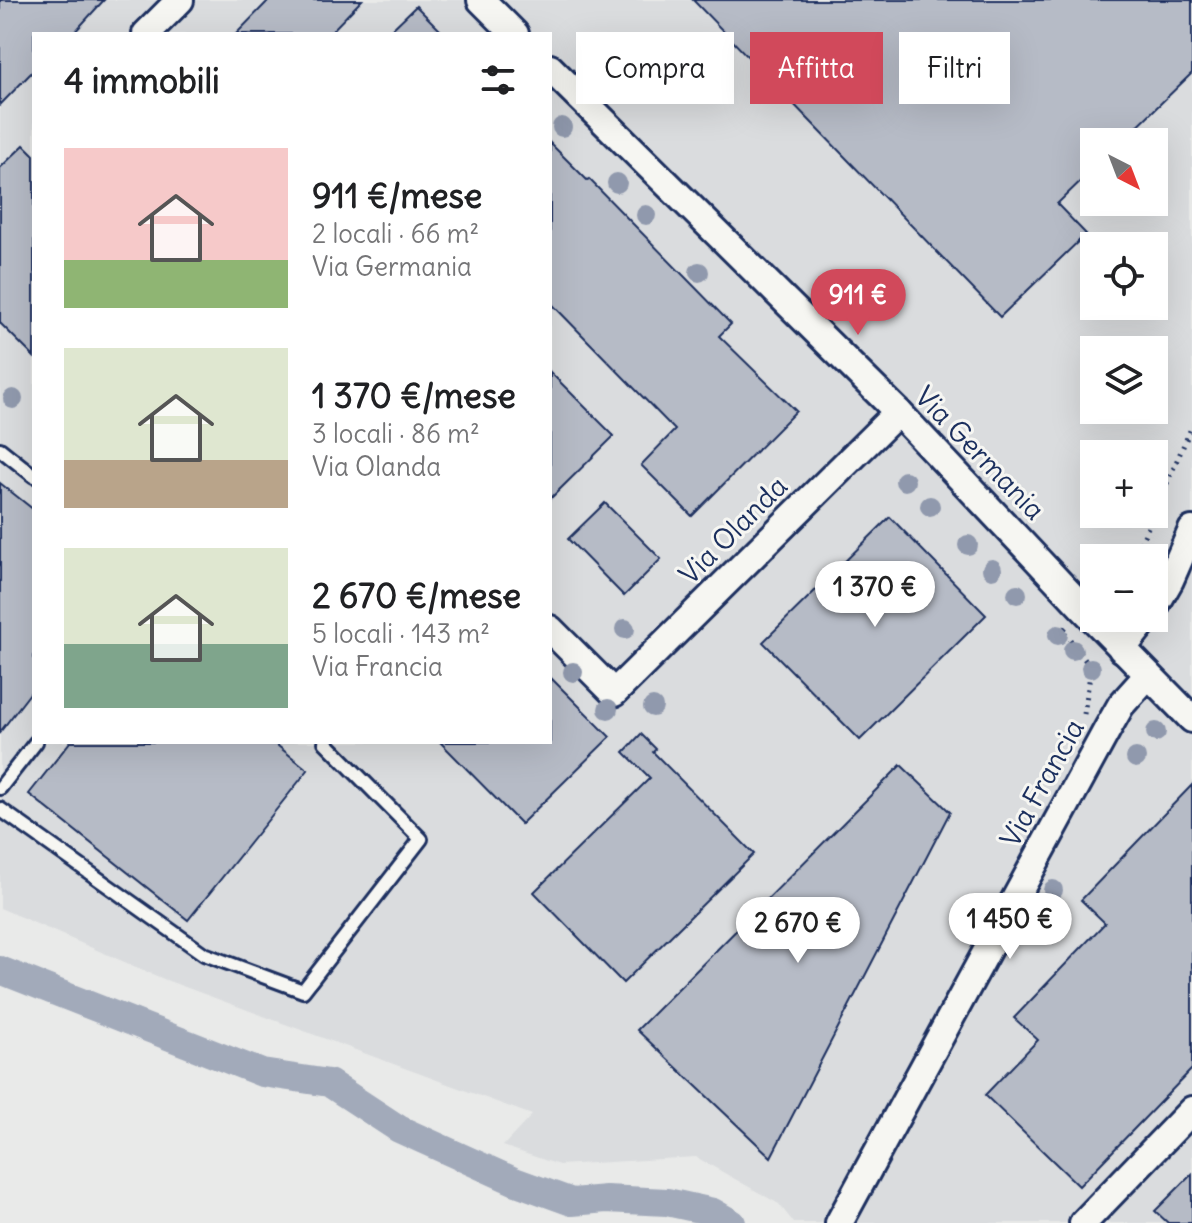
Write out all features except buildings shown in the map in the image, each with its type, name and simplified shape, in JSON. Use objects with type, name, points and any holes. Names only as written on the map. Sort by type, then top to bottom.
[{"type":"street","points":[[148,32],[180,0]]},
{"type":"street","points":[[481,0],[513,32]]},
{"type":"street","name":"Via Germania","points":[[552,70],[898,412],[1080,605]]},
{"type":"street","name":"Via Olanda","points":[[552,631],[614,693],[898,412]]},
{"type":"street","points":[[1168,584],[1192,530]]},
{"type":"street","name":"Via Germania","points":[[1106,632],[1192,719]]},
{"type":"street","points":[[1122,649],[1136,632]]},
{"type":"street","name":"Via Francia","points":[[839,1223],[1108,728],[1121,705],[1148,675]]},
{"type":"street","points":[[1083,1223],[1192,1110]]},
{"type":"lane","points":[[0,449],[32,474]]},
{"type":"lane","points":[[0,788],[34,744]]},
{"type":"lane","points":[[0,809],[204,954],[303,991],[421,839],[327,744]]},
{"type":"path","points":[[1168,482],[1192,426]]},
{"type":"path","points":[[1080,611],[1063,630],[1091,668],[1083,717],[1108,728]]},
{"type":"shaded area","points":[[0,0],[1192,0],[1192,1223],[794,1223],[779,1204],[696,1157],[559,1165],[503,1146],[532,1115],[166,980],[0,908]]},
{"type":"waterway","points":[[0,970],[262,1073],[329,1083],[399,1129],[514,1181],[572,1202],[606,1199],[667,1202],[713,1212],[732,1223]]}]
